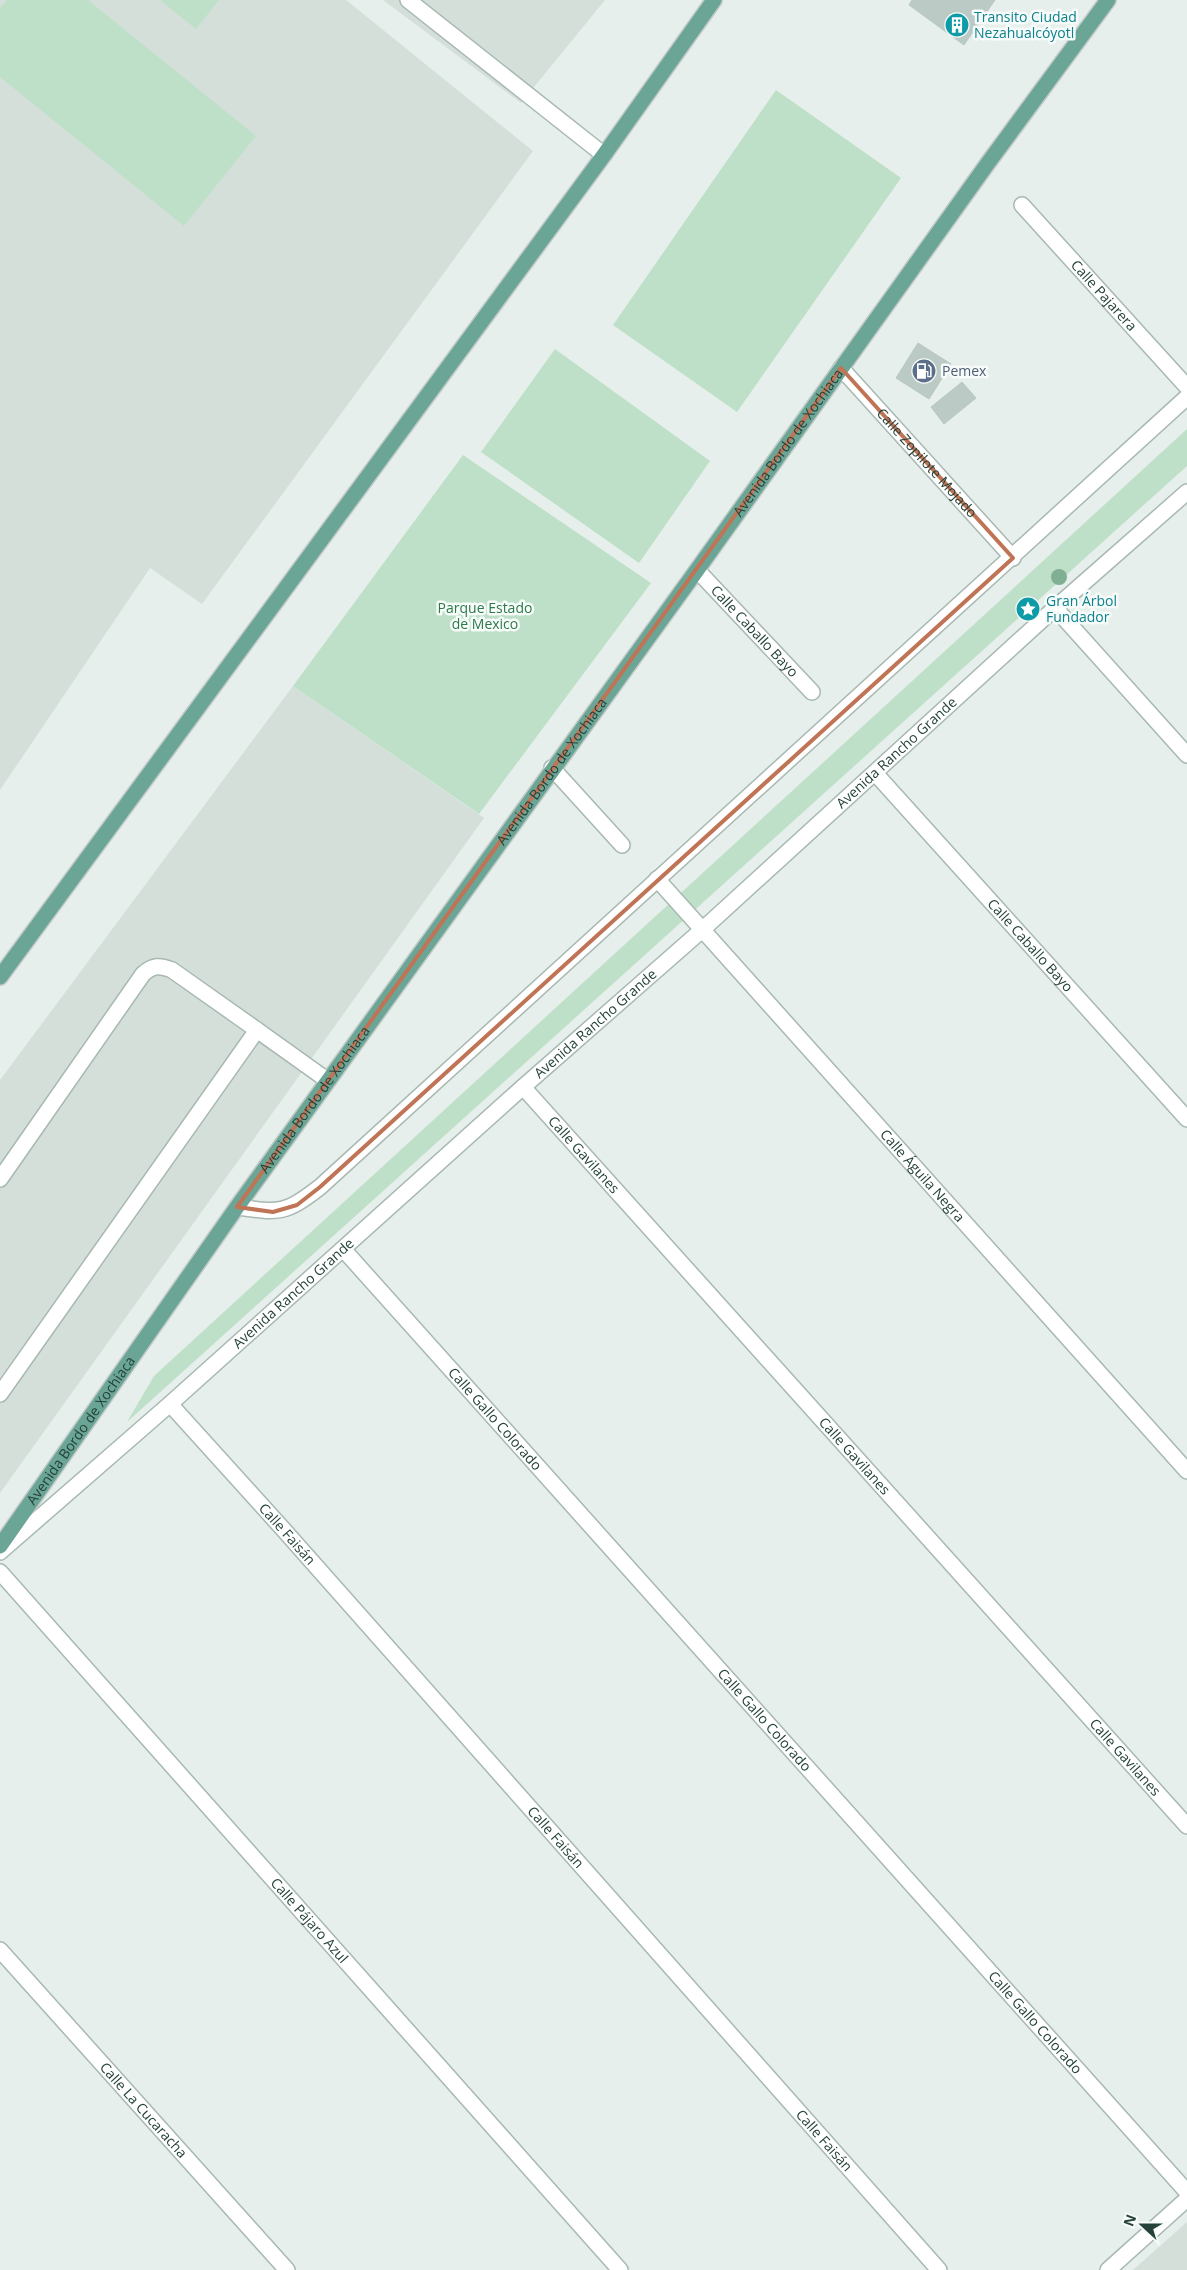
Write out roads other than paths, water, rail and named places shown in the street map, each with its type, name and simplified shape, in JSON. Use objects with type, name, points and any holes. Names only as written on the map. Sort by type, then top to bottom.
[{"type":"main road","points":[[0,977],[604,155],[714,0]]},
{"type":"main road","name":"Avenida Bordo de Xochiaca","points":[[0,1546],[327,1080],[697,570],[988,163],[1108,0]]},
{"type":"street","points":[[418,3],[604,155]]},
{"type":"street","name":"Calle Pajarera","points":[[1022,205],[1187,387]]},
{"type":"street","name":"Calle Zopilote Mojado","points":[[841,368],[1013,558]]},
{"type":"street","points":[[237,1207],[273,1212],[297,1205],[312,1193],[1013,558],[1187,397]]},
{"type":"street","name":"Avenida Rancho Grande","points":[[0,1552],[170,1404],[523,1087],[702,930],[1055,608],[1187,492]]},
{"type":"street","name":"Calle Caballo Bayo","points":[[697,570],[812,692]]},
{"type":"street","points":[[1055,608],[1187,754]]},
{"type":"street","points":[[552,768],[622,845]]},
{"type":"street","name":"Calle Caballo Bayo","points":[[875,773],[1187,1119]]},
{"type":"street","name":"Calle Águila Negra","points":[[657,879],[1187,1471]]},
{"type":"street","points":[[0,1178],[142,974],[151,967],[162,966],[172,970],[327,1080]]},
{"type":"street","points":[[0,1394],[257,1030]]},
{"type":"street","name":"Calle Gavilanes","points":[[523,1087],[1187,1826]]},
{"type":"street","name":"Calle Gallo Colorado","points":[[343,1249],[1187,2192]]},
{"type":"street","name":"Calle Faisán","points":[[170,1404],[290,1536],[939,2270]]},
{"type":"street","name":"Calle Pájaro Azul","points":[[0,1572],[620,2270]]},
{"type":"street","name":"Calle La Cucaracha","points":[[0,1950],[287,2270]]},
{"type":"street","points":[[1108,2270],[1187,2199]]},
{"type":"place","name":"Transito Ciudad Nezahualcóyotl","points":[[957,25]]},
{"type":"place","name":"Pemex","points":[[924,371]]},
{"type":"place","name":"Gran Árbol Fundador","points":[[1028,609]]},
{"type":"park label","name":"Parque Estado de Mexico","points":[[485,616]]}]
